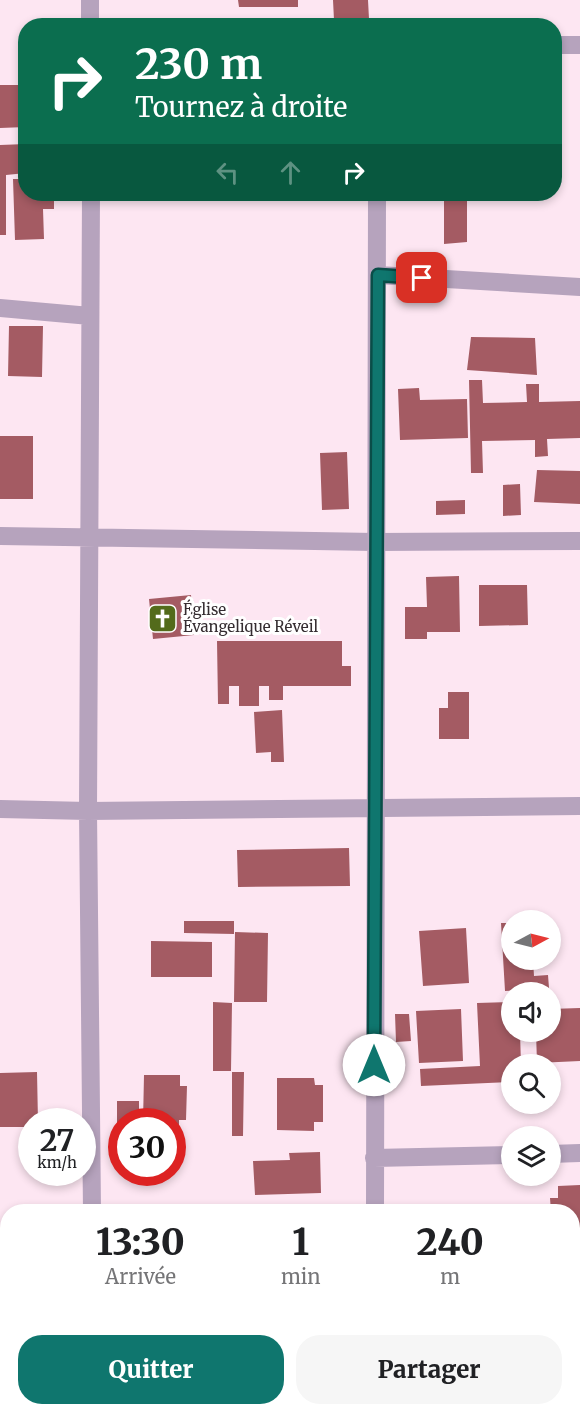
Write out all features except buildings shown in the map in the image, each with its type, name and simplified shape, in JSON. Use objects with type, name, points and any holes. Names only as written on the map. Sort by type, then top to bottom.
[{"type":"street","points":[[90,0],[90,18]]},
{"type":"street","points":[[562,45],[580,45]]},
{"type":"street","points":[[91,201],[88,811],[92,1204]]},
{"type":"street","points":[[375,1204],[374,808],[378,201]]},
{"type":"street","points":[[378,275],[580,287]]},
{"type":"street","points":[[0,308],[90,316]]},
{"type":"street","points":[[0,536],[375,542],[580,541]]},
{"type":"street","points":[[0,809],[88,811],[580,806]]},
{"type":"street","points":[[561,1154],[580,1153]]},
{"type":"street","points":[[374,1158],[501,1155]]},
{"type":"place","name":"Église Évangelique Réveil","points":[[162,619]]},
{"type":"route","points":[[374,1065],[378,275],[422,278]]}]
